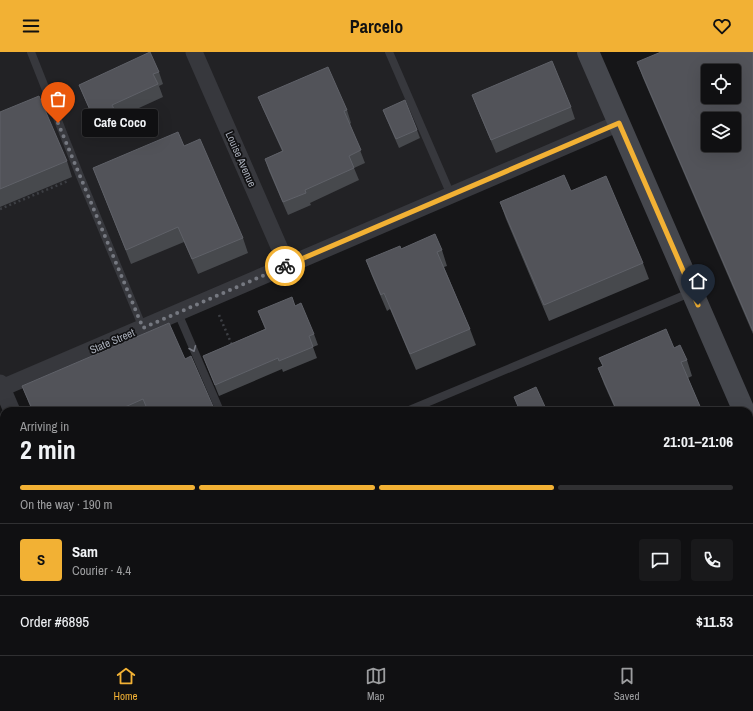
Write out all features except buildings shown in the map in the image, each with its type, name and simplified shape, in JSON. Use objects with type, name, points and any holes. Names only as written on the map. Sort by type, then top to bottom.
[{"type":"street","name":"Louise Avenue","points":[[194,52],[287,265]]},
{"type":"street","points":[[588,52],[742,407]]},
{"type":"street","name":"State Street","points":[[1,386],[143,328],[619,123]]},
{"type":"street","points":[[1,386],[10,407]]},
{"type":"lane","points":[[31,52],[77,169],[143,328]]},
{"type":"lane","points":[[389,52],[451,195]]},
{"type":"lane","points":[[417,407],[692,292]]},
{"type":"lane","points":[[178,313],[218,407]]},
{"type":"path","points":[[0,209],[59,184]]},
{"type":"path","points":[[219,316],[233,348]]},
{"type":"shaded area","points":[[0,52],[588,52],[615,115],[595,134],[0,383]]},
{"type":"way so far","points":[[58,123],[143,328],[285,266]]},
{"type":"place","name":"Cafe Coco","points":[[58,123]]},
{"type":"route","points":[[285,266],[619,123],[698,305]]}]
